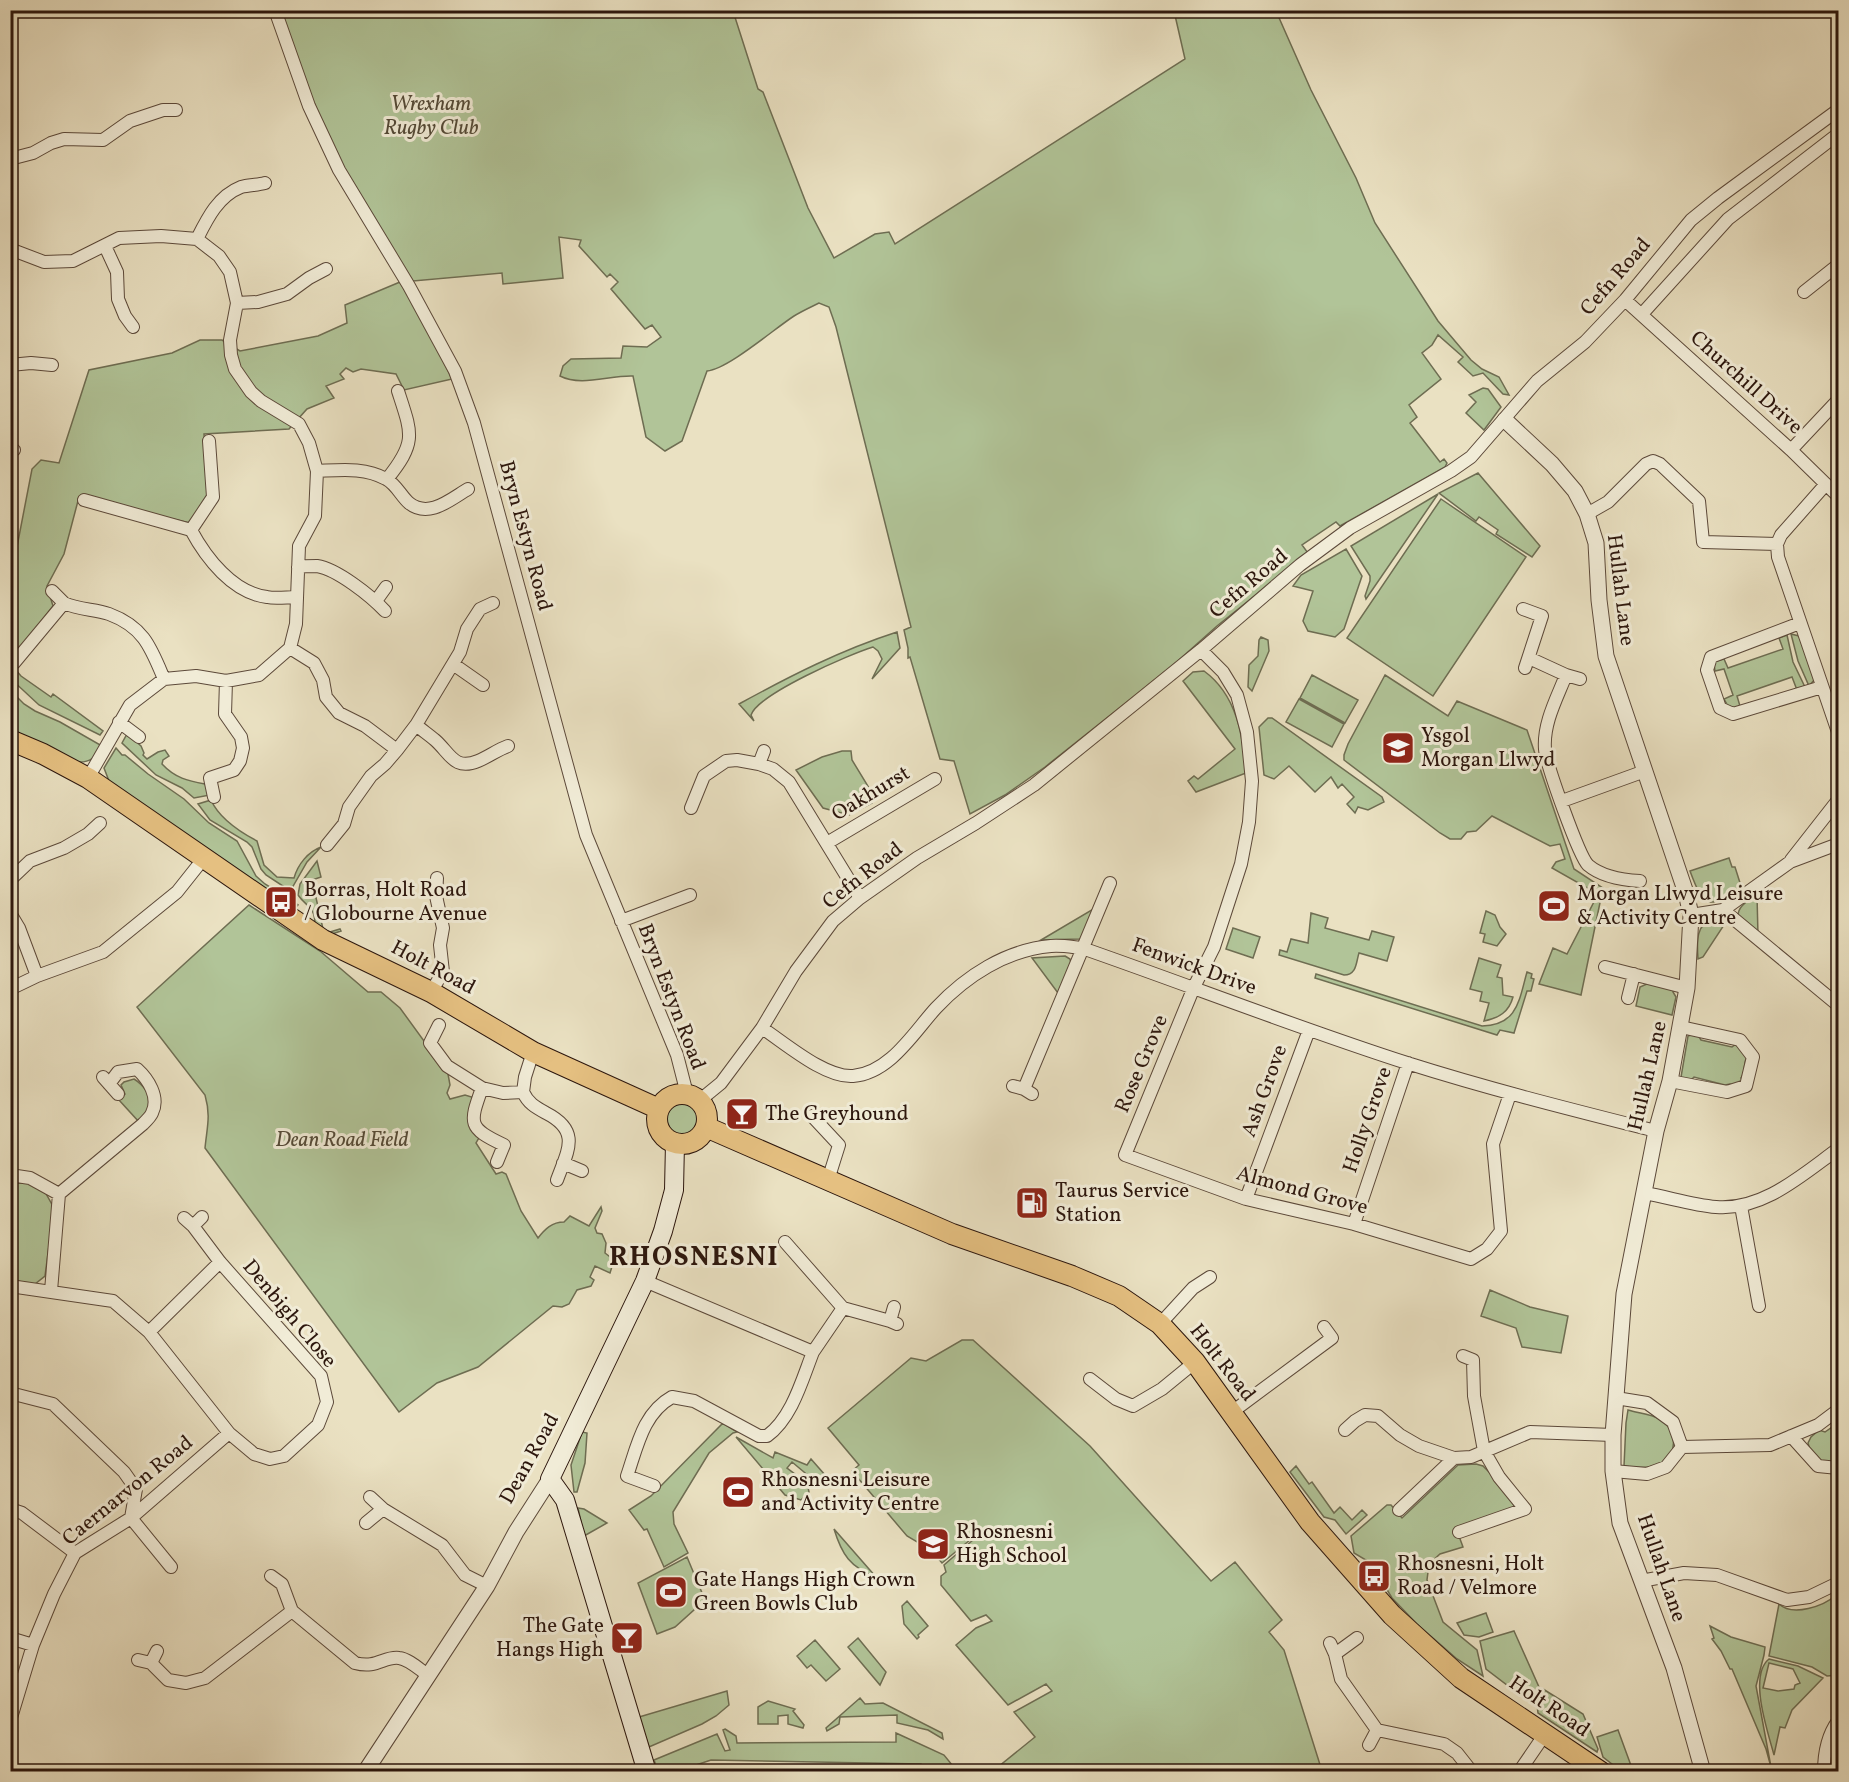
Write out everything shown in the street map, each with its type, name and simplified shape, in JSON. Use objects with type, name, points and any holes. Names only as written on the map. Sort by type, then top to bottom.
[{"type":"main road","name":"Holt Road","points":[[10,740],[43,754],[88,778],[323,940],[431,992],[533,1052],[659,1109]]},
{"type":"main road","points":[[670,1096],[693,1097],[707,1114],[703,1134],[690,1143],[675,1143],[661,1133],[657,1117],[659,1109],[670,1096]]},
{"type":"main road","name":"Holt Road","points":[[706,1127],[952,1234],[1071,1276],[1119,1296],[1160,1324],[1195,1362],[1310,1522],[1392,1615],[1461,1678],[1601,1772]]},
{"type":"main road","name":"Dean Road","points":[[550,1479],[645,1281],[675,1191],[675,1143]]},
{"type":"main road","points":[[550,1479],[565,1500],[647,1772]]},
{"type":"street","name":"Bryn Estyn Road","points":[[274,10],[309,106],[339,170],[409,286],[455,371],[474,423],[586,835],[693,1097]]},
{"type":"street","points":[[10,159],[33,153],[51,142],[64,139],[103,140],[130,121],[163,110],[176,110]]},
{"type":"street","name":"Cefn Road","points":[[693,1097],[721,1083],[762,1028],[796,971],[833,921],[860,898],[917,858],[976,824],[1035,785],[1300,566],[1350,528],[1451,471],[1471,457],[1537,381],[1585,342],[1625,300],[1691,220],[1839,110]]},
{"type":"street","name":"Cefn Road","points":[[1642,314],[1728,219],[1839,134]]},
{"type":"street","points":[[197,239],[210,213],[224,198],[241,187],[265,183]]},
{"type":"street","points":[[10,249],[44,261],[73,261],[119,238],[161,236],[197,239],[219,256],[230,272],[237,303],[230,340],[235,369],[250,392],[299,424],[309,443],[317,471],[315,516],[299,546],[297,624],[290,648],[259,675],[226,681],[196,676],[164,680],[130,705],[88,778]]},
{"type":"street","points":[[105,246],[117,272],[118,299],[125,316],[133,327]]},
{"type":"street","points":[[1804,292],[1839,266]]},
{"type":"street","points":[[237,303],[258,302],[287,294],[326,269]]},
{"type":"street","name":"Churchill Drive","points":[[1625,300],[1839,496]]},
{"type":"street","points":[[11,368],[31,363],[52,364]]},
{"type":"street","points":[[387,479],[408,446],[410,435],[409,408],[398,391]]},
{"type":"street","points":[[1791,450],[1839,400]]},
{"type":"street","name":"Hullah Lane","points":[[1504,420],[1552,464],[1575,491],[1587,514],[1596,543],[1599,600],[1606,656],[1686,893],[1691,915],[1687,987],[1681,1027],[1670,1081],[1656,1131],[1624,1294],[1613,1435],[1613,1471],[1620,1523],[1674,1668],[1703,1772]]},
{"type":"street","points":[[191,530],[213,497],[209,441]]},
{"type":"street","points":[[1587,514],[1608,502],[1646,464],[1653,461],[1660,464],[1699,501],[1703,542],[1777,544]]},
{"type":"street","points":[[317,471],[357,469],[387,479],[410,504],[422,510],[434,509],[451,493],[468,489]]},
{"type":"street","points":[[1826,484],[1789,524],[1777,544],[1778,557],[1839,732]]},
{"type":"street","points":[[84,500],[191,530],[202,550],[226,575],[245,590],[267,597],[296,597]]},
{"type":"street","points":[[298,567],[319,566],[346,579],[376,601],[385,611]]},
{"type":"street","points":[[376,601],[386,587]]},
{"type":"street","points":[[52,591],[64,603],[74,608],[109,614],[138,630],[153,651],[164,680]]},
{"type":"street","points":[[14,663],[64,603]]},
{"type":"street","points":[[323,826],[331,840],[344,824],[349,807],[364,785],[385,764],[416,725],[460,652],[467,629],[478,606],[494,603]]},
{"type":"street","points":[[1523,609],[1542,616],[1527,663],[1580,680]]},
{"type":"street","points":[[1800,623],[1711,657],[1707,670],[1720,708],[1733,714],[1822,687]]},
{"type":"street","points":[[290,648],[314,663],[323,680],[326,698],[339,713],[365,726],[397,750]]},
{"type":"street","name":"Rose Grove","points":[[1125,1155],[1194,987],[1214,947],[1241,864],[1249,822],[1252,781],[1247,732],[1236,695],[1223,672],[1201,650]]},
{"type":"street","points":[[453,664],[483,685]]},
{"type":"street","points":[[1566,675],[1548,719],[1545,750],[1581,856],[1596,871],[1625,885],[1640,881]]},
{"type":"street","points":[[214,797],[204,778],[234,770],[240,761],[243,748],[241,737],[225,714],[226,681]]},
{"type":"street","points":[[119,722],[139,737]]},
{"type":"street","points":[[416,725],[436,741],[452,760],[465,764],[479,760],[508,745]]},
{"type":"street","points":[[759,764],[764,752]]},
{"type":"street","points":[[691,808],[704,776],[726,761],[737,760],[773,769],[789,782],[860,898]]},
{"type":"street","points":[[1562,801],[1645,771]]},
{"type":"street","name":"Oakhurst","points":[[827,843],[935,778]]},
{"type":"street","points":[[1790,862],[1839,800]]},
{"type":"street","points":[[10,880],[30,861],[64,848],[85,828],[100,823]]},
{"type":"street","points":[[1691,915],[1723,910],[1790,862],[1839,844]]},
{"type":"street","points":[[10,988],[103,952],[177,892],[204,858]]},
{"type":"street","points":[[431,992],[443,972],[440,945],[443,928],[431,898],[436,878]]},
{"type":"street","points":[[1023,1090],[1110,883]]},
{"type":"street","points":[[621,921],[690,895]]},
{"type":"street","points":[[1723,910],[1839,1005]]},
{"type":"street","points":[[10,913],[19,928],[37,976]]},
{"type":"street","name":"Fenwick Drive","points":[[762,1028],[828,1072],[853,1076],[876,1069],[894,1056],[938,1006],[962,984],[990,964],[1018,953],[1051,946],[1082,948],[1309,1030],[1408,1063],[1510,1094],[1656,1131]]},
{"type":"street","points":[[1605,967],[1687,987]]},
{"type":"street","points":[[1628,998],[1634,974]]},
{"type":"street","points":[[439,1024],[430,1043],[447,1066],[482,1088],[503,1093],[522,1092]]},
{"type":"street","points":[[1670,1081],[1727,1092],[1746,1086],[1753,1056],[1740,1040],[1681,1027]]},
{"type":"street","name":"Ash Grove","points":[[1246,1199],[1309,1030]]},
{"type":"street","points":[[533,1052],[522,1092],[527,1101],[559,1119],[567,1128],[570,1139],[557,1180]]},
{"type":"street","name":"Holly Grove","points":[[1354,1224],[1408,1063]]},
{"type":"street","points":[[51,1291],[59,1194],[143,1124],[153,1112],[154,1096],[148,1080],[137,1069],[118,1072],[106,1080],[118,1094]]},
{"type":"street","points":[[482,1088],[473,1114],[475,1126],[484,1135],[504,1144],[497,1162]]},
{"type":"street","name":"Almond Grove","points":[[1125,1155],[1246,1199],[1354,1224],[1470,1259],[1487,1249],[1501,1231],[1493,1144],[1510,1094]]},
{"type":"street","points":[[812,1116],[839,1145],[828,1180]]},
{"type":"street","points":[[1644,1193],[1717,1207],[1742,1206],[1769,1196],[1839,1149]]},
{"type":"street","points":[[563,1163],[582,1171]]},
{"type":"street","points":[[10,1175],[30,1178],[59,1194]]},
{"type":"street","points":[[1742,1206],[1759,1306]]},
{"type":"street","name":"Denbigh Close","points":[[10,1286],[112,1301],[149,1332],[229,1433],[254,1454],[270,1459],[284,1456],[318,1425],[327,1402],[321,1376],[220,1262],[193,1220]]},
{"type":"street","points":[[785,1242],[843,1308],[893,1322],[894,1307]]},
{"type":"street","name":"Denbigh Close","points":[[149,1332],[220,1262]]},
{"type":"street","points":[[1160,1324],[1193,1288],[1210,1277]]},
{"type":"street","points":[[645,1281],[813,1352]]},
{"type":"street","points":[[654,1486],[627,1476],[643,1429],[652,1413],[662,1403],[672,1397],[694,1401],[759,1436],[767,1436],[775,1430],[784,1416],[796,1394],[813,1352],[843,1308]]},
{"type":"street","points":[[1232,1412],[1332,1338],[1324,1327]]},
{"type":"street","points":[[1459,1532],[1525,1509],[1499,1477],[1484,1451],[1474,1396],[1472,1357]]},
{"type":"street","points":[[1090,1379],[1116,1399],[1133,1406],[1162,1389],[1195,1362]]},
{"type":"street","points":[[10,1393],[53,1404],[124,1472],[136,1489],[131,1518],[171,1567]]},
{"type":"street","points":[[1616,1398],[1647,1402],[1674,1422],[1682,1447]]},
{"type":"street","points":[[1613,1471],[1647,1474],[1666,1467],[1682,1447],[1770,1444],[1818,1425],[1839,1410]]},
{"type":"street","points":[[1345,1430],[1365,1415],[1378,1416],[1400,1435],[1419,1446],[1454,1458],[1471,1457],[1530,1432],[1613,1435]]},
{"type":"street","name":"Caernarvon Road","points":[[10,1721],[33,1645],[54,1594],[75,1553],[131,1518],[229,1433]]},
{"type":"street","points":[[1791,1436],[1818,1466],[1839,1468]]},
{"type":"street","points":[[1399,1510],[1454,1458]]},
{"type":"street","name":"Dean Road","points":[[365,1772],[488,1586],[516,1532],[550,1479]]},
{"type":"street","points":[[370,1497],[382,1509],[442,1545],[465,1575],[488,1586]]},
{"type":"street","points":[[10,1509],[22,1513],[75,1553]]},
{"type":"street","points":[[366,1523],[382,1509]]},
{"type":"street","points":[[1641,1581],[1684,1573],[1717,1575],[1787,1600],[1809,1597],[1839,1583]]},
{"type":"street","points":[[271,1576],[287,1582],[292,1611],[355,1664],[367,1666],[398,1658],[406,1660],[429,1676]]},
{"type":"street","points":[[138,1660],[154,1657],[168,1680],[186,1683],[205,1678],[292,1611]]},
{"type":"street","points":[[10,1638],[33,1645]]},
{"type":"street","points":[[1357,1638],[1333,1648],[1341,1679],[1377,1730],[1444,1744],[1457,1753],[1472,1772]]},
{"type":"street","points":[[1824,1772],[1827,1744],[1832,1729],[1839,1721]]},
{"type":"street","points":[[1369,1745],[1377,1730]]},
{"type":"street","points":[[1519,1772],[1545,1734]]},
{"type":"green space","name":"Wrexham Rugby Club","points":[[275,11],[733,11],[758,89],[763,92],[808,208],[834,258],[875,234],[889,232],[895,244],[1185,59],[1174,11],[1276,11],[1311,90],[1356,178],[1375,223],[1438,321],[1471,360],[1482,369],[1499,377],[1509,395],[1503,394],[1483,373],[1473,376],[1458,362],[1463,357],[1438,335],[1432,345],[1422,353],[1441,379],[1409,405],[1417,417],[1410,423],[1440,462],[1444,459],[1447,463],[1445,467],[1340,526],[1336,522],[1302,545],[1308,553],[1217,626],[1171,667],[1045,767],[1005,795],[970,814],[954,761],[940,759],[910,657],[908,658],[904,630],[911,627],[836,327],[829,307],[819,303],[803,311],[727,363],[707,371],[682,441],[665,451],[646,437],[633,376],[586,381],[560,376],[563,366],[571,359],[621,358],[623,346],[647,347],[661,337],[652,325],[645,329],[611,289],[618,282],[610,274],[607,277],[579,246],[581,240],[559,237],[563,278],[503,284],[502,273],[413,281],[339,170]]},
{"type":"green space","points":[[400,282],[425,324],[452,379],[404,390],[396,374],[361,369],[353,372],[346,368],[340,374],[344,379],[326,386],[334,398],[307,409],[289,429],[204,434],[208,493],[201,512],[190,523],[79,497],[64,554],[47,586],[53,606],[11,660],[11,553],[16,552],[32,469],[41,460],[59,463],[89,370],[172,353],[200,340],[222,340],[240,351],[318,336],[347,323],[345,305]]},
{"type":"green space","points":[[1483,388],[1488,389],[1501,407],[1484,430],[1466,413],[1476,402],[1469,395]]},
{"type":"green space","points":[[1478,473],[1540,546],[1532,557],[1496,534],[1498,530],[1479,517],[1476,521],[1439,493]]},
{"type":"green space","points":[[1438,494],[1366,599],[1370,576],[1351,546]]},
{"type":"green space","points":[[1441,499],[1526,557],[1433,696],[1347,638]]},
{"type":"green space","points":[[1346,549],[1362,576],[1344,629],[1335,637],[1308,631],[1303,621],[1313,591],[1293,586],[1301,575]]},
{"type":"green space","points":[[897,632],[900,648],[872,679],[882,659],[873,647],[826,666],[770,696],[757,706],[751,715],[754,721],[739,704],[816,664]]},
{"type":"green space","points":[[1791,634],[1799,636],[1815,679],[1809,686],[1798,661]]},
{"type":"green space","points":[[1787,635],[1793,662],[1805,687],[1797,690],[1792,677],[1737,696],[1740,706],[1736,708],[1728,706],[1724,699],[1733,695],[1724,669],[1715,671],[1716,661],[1724,659],[1728,668],[1783,649],[1779,638]]},
{"type":"green space","points":[[1261,637],[1268,640],[1269,651],[1252,691],[1248,687],[1249,665],[1258,656]]},
{"type":"green space","points":[[10,668],[15,669],[21,676],[51,697],[53,694],[103,731],[100,735],[39,705],[11,679]]},
{"type":"green space","points":[[1204,671],[1224,692],[1231,704],[1240,731],[1246,773],[1196,792],[1188,781],[1194,776],[1198,779],[1235,749],[1183,681],[1193,672]]},
{"type":"green space","points":[[1312,675],[1358,700],[1345,723],[1300,698]]},
{"type":"green space","points":[[1385,675],[1448,716],[1457,701],[1527,730],[1574,869],[1603,888],[1581,995],[1539,984],[1553,948],[1567,954],[1598,894],[1552,868],[1556,862],[1565,859],[1560,844],[1550,846],[1492,816],[1476,831],[1467,832],[1461,839],[1450,839],[1344,760],[1348,744]]},
{"type":"green space","points":[[10,690],[35,711],[60,722],[102,746],[92,758],[77,762],[11,731]]},
{"type":"green space","points":[[1299,699],[1344,724],[1332,747],[1286,722]]},
{"type":"green space","points":[[1268,718],[1272,718],[1382,797],[1384,802],[1368,810],[1358,807],[1355,813],[1347,804],[1354,797],[1342,784],[1338,788],[1331,777],[1315,792],[1289,766],[1274,779],[1264,775],[1259,727]]},
{"type":"green space","points":[[127,734],[141,746],[143,755],[147,759],[165,750],[169,756],[163,760],[162,764],[182,778],[205,784],[210,795],[194,798],[182,788],[156,775],[122,743]]},
{"type":"green space","points":[[116,748],[122,755],[184,799],[209,823],[237,841],[256,876],[298,905],[293,910],[109,781],[104,768]]},
{"type":"green space","points":[[842,751],[851,751],[852,760],[874,796],[872,803],[849,815],[823,808],[796,770],[822,757]]},
{"type":"green space","points":[[211,800],[225,819],[257,841],[264,865],[277,877],[294,878],[304,859],[321,847],[307,862],[289,890],[266,875],[252,847],[247,842],[210,820],[198,804]]},
{"type":"green space","points":[[1729,858],[1732,867],[1735,867],[1741,886],[1722,899],[1709,902],[1699,893],[1690,871]]},
{"type":"green space","points":[[317,861],[321,877],[312,880],[323,929],[330,932],[340,929],[341,931],[329,935],[315,923],[312,910],[298,895],[300,884]]},
{"type":"green space","points":[[1757,895],[1758,936],[1738,916],[1742,906]]},
{"type":"green space","name":"Dean Road Field","points":[[249,905],[320,951],[368,992],[381,992],[400,1008],[448,1074],[450,1085],[447,1093],[450,1099],[465,1095],[475,1098],[480,1136],[476,1143],[496,1174],[502,1172],[506,1174],[521,1211],[538,1238],[549,1227],[564,1222],[570,1216],[589,1226],[601,1207],[602,1211],[595,1228],[597,1233],[602,1234],[606,1243],[605,1253],[614,1260],[610,1273],[595,1266],[590,1277],[594,1280],[591,1286],[577,1290],[569,1304],[562,1307],[553,1306],[478,1367],[437,1383],[399,1412],[205,1148],[208,1115],[205,1095],[137,1007]]},
{"type":"green space","points":[[1095,908],[1080,939],[1041,940]]},
{"type":"green space","points":[[1486,911],[1495,915],[1506,934],[1497,946],[1483,942],[1485,934],[1480,933]]},
{"type":"green space","points":[[1311,913],[1328,918],[1325,928],[1369,940],[1372,931],[1394,937],[1387,961],[1359,953],[1354,970],[1344,975],[1279,955],[1280,950],[1287,952],[1291,939],[1308,943]]},
{"type":"green space","points":[[1714,918],[1726,922],[1703,957],[1698,959],[1700,929]]},
{"type":"green space","points":[[1233,928],[1260,937],[1253,958],[1226,949]]},
{"type":"green space","points":[[1065,956],[1070,959],[1071,963],[1058,993],[1032,958]]},
{"type":"green space","points":[[1479,958],[1501,965],[1497,977],[1502,978],[1503,995],[1513,997],[1503,1014],[1484,1021],[1489,1003],[1480,1001],[1482,992],[1470,989]]},
{"type":"green space","points":[[1527,972],[1532,974],[1531,978],[1534,979],[1531,991],[1527,991],[1514,1033],[1500,1030],[1497,1035],[1315,978],[1316,974],[1482,1026],[1494,1025],[1510,1016],[1519,1001]]},
{"type":"green space","points":[[1649,983],[1673,989],[1676,997],[1672,1015],[1636,1006],[1640,987]]},
{"type":"green space","points":[[1698,1035],[1701,1040],[1732,1047],[1736,1044],[1747,1057],[1741,1078],[1743,1081],[1735,1086],[1694,1077],[1690,1081],[1681,1077],[1688,1036]]},
{"type":"green space","points":[[134,1079],[144,1088],[150,1101],[148,1112],[140,1123],[119,1100],[125,1094],[121,1085]]},
{"type":"green space","points":[[683,1103],[694,1108],[699,1119],[694,1130],[683,1135],[672,1130],[667,1119],[672,1108]]},
{"type":"green space","points":[[10,1183],[28,1183],[45,1192],[54,1208],[45,1276],[35,1284],[11,1280]]},
{"type":"green space","points":[[1490,1290],[1530,1307],[1568,1316],[1561,1353],[1522,1347],[1516,1328],[1481,1316]]},
{"type":"green space","points":[[962,1340],[973,1340],[1090,1446],[1211,1581],[1235,1562],[1282,1620],[1269,1632],[1284,1650],[1322,1771],[993,1771],[1035,1737],[1014,1712],[1052,1691],[1046,1684],[1008,1705],[956,1645],[976,1628],[992,1621],[986,1615],[971,1621],[941,1585],[941,1576],[946,1572],[944,1565],[988,1527],[942,1563],[931,1550],[907,1536],[852,1471],[859,1465],[828,1428],[911,1358],[926,1361]]},
{"type":"green space","points":[[1628,1410],[1656,1417],[1669,1429],[1673,1447],[1667,1459],[1662,1463],[1638,1468],[1624,1466]]},
{"type":"green space","points":[[723,1423],[737,1432],[709,1453],[673,1512],[674,1524],[688,1553],[664,1567],[647,1529],[644,1530],[629,1510],[651,1496]]},
{"type":"green space","points":[[1838,1423],[1838,1465],[1822,1461],[1811,1454],[1808,1443],[1819,1430],[1825,1432]]},
{"type":"green space","points":[[582,1432],[587,1433],[585,1463],[577,1492],[574,1492],[571,1465]]},
{"type":"green space","points":[[736,1437],[773,1458],[775,1452],[807,1465],[811,1459],[825,1475],[816,1482],[792,1462],[787,1468],[807,1483],[809,1492],[801,1500],[785,1495]]},
{"type":"green space","points":[[1476,1464],[1492,1473],[1514,1508],[1456,1528],[1463,1547],[1440,1554],[1429,1564],[1427,1580],[1443,1622],[1477,1650],[1483,1676],[1457,1659],[1417,1624],[1392,1598],[1371,1563],[1354,1553],[1351,1536],[1387,1505],[1391,1505],[1402,1518],[1458,1465]]},
{"type":"green space","points":[[1296,1466],[1309,1484],[1312,1482],[1334,1513],[1340,1507],[1352,1520],[1362,1510],[1367,1515],[1346,1534],[1335,1520],[1324,1517],[1290,1472]]},
{"type":"green space","points":[[578,1508],[584,1509],[607,1523],[584,1536]]},
{"type":"green space","points":[[834,1529],[876,1577],[860,1569],[848,1559]]},
{"type":"green space","name":"Gate Hangs High Crown Green Bowls Club","points":[[687,1557],[705,1600],[675,1627],[657,1634],[638,1583]]},
{"type":"green space","points":[[1836,1595],[1838,1601],[1838,1675],[1827,1676],[1812,1667],[1769,1656],[1779,1604],[1792,1610],[1800,1610],[1824,1603]]},
{"type":"green space","points":[[907,1601],[928,1626],[918,1635],[917,1639],[904,1624],[902,1606]]},
{"type":"green space","points":[[1486,1613],[1493,1632],[1479,1637],[1464,1635],[1457,1623]]},
{"type":"green space","points":[[1710,1626],[1731,1637],[1765,1647],[1756,1686],[1771,1767],[1766,1749],[1732,1669],[1712,1639],[1714,1638]]},
{"type":"green space","points":[[1514,1631],[1539,1687],[1532,1692],[1533,1705],[1486,1669],[1480,1641]]},
{"type":"green space","points":[[858,1638],[886,1672],[880,1685],[848,1647]]},
{"type":"green space","points":[[815,1640],[840,1669],[826,1681],[811,1665],[807,1668],[797,1656]]},
{"type":"green space","points":[[1769,1659],[1798,1666],[1823,1678],[1792,1710],[1785,1728],[1780,1727],[1774,1755],[1761,1705],[1760,1678],[1763,1667]],"holes":[[[1769,1663],[1793,1669],[1800,1683],[1795,1685],[1794,1689],[1778,1691],[1763,1688]]]},
{"type":"green space","points":[[1543,1689],[1583,1714],[1598,1749],[1597,1752],[1538,1713],[1536,1696]]},
{"type":"green space","points":[[727,1691],[729,1705],[716,1716],[649,1747],[639,1717]]},
{"type":"green space","points":[[860,1698],[865,1704],[883,1703],[942,1733],[943,1739],[928,1730],[897,1723],[897,1715],[840,1717],[839,1724],[827,1731],[826,1728]]},
{"type":"green space","points":[[768,1701],[795,1709],[793,1711],[804,1725],[803,1728],[788,1724],[788,1715],[778,1716],[778,1724],[758,1724],[758,1707]]},
{"type":"green space","points":[[723,1730],[736,1736],[737,1743],[896,1742],[896,1733],[944,1755],[957,1771],[922,1771],[921,1764],[711,1760],[678,1771],[658,1771],[654,1760],[717,1734],[725,1751],[730,1750]]},
{"type":"green space","points":[[1618,1730],[1633,1771],[1621,1771],[1603,1757],[1597,1737]]},
{"type":"place","name":"Ysgol Morgan Llwyd","points":[[1398,748]]},
{"type":"place","name":"Borras, Holt Road / Globourne Avenue","points":[[281,902]]},
{"type":"place","name":"Morgan Llwyd Leisure & Activity Centre","points":[[1554,906]]},
{"type":"place","name":"The Greyhound","points":[[742,1114]]},
{"type":"place","name":"Taurus Service Station","points":[[1032,1203]]},
{"type":"place","name":"Rhosnesni Leisure and Activity Centre","points":[[738,1492]]},
{"type":"place","name":"Rhosnesni High School","points":[[933,1544]]},
{"type":"place","name":"Rhosnesni, Holt Road / Velmore","points":[[1374,1576]]},
{"type":"place","name":"Gate Hangs High Crown Green Bowls Club","points":[[671,1592]]},
{"type":"place","name":"The Gate Hangs High","points":[[627,1638]]},
{"type":"district","name":"RHOSNESNI","points":[[694,1258]]}]
